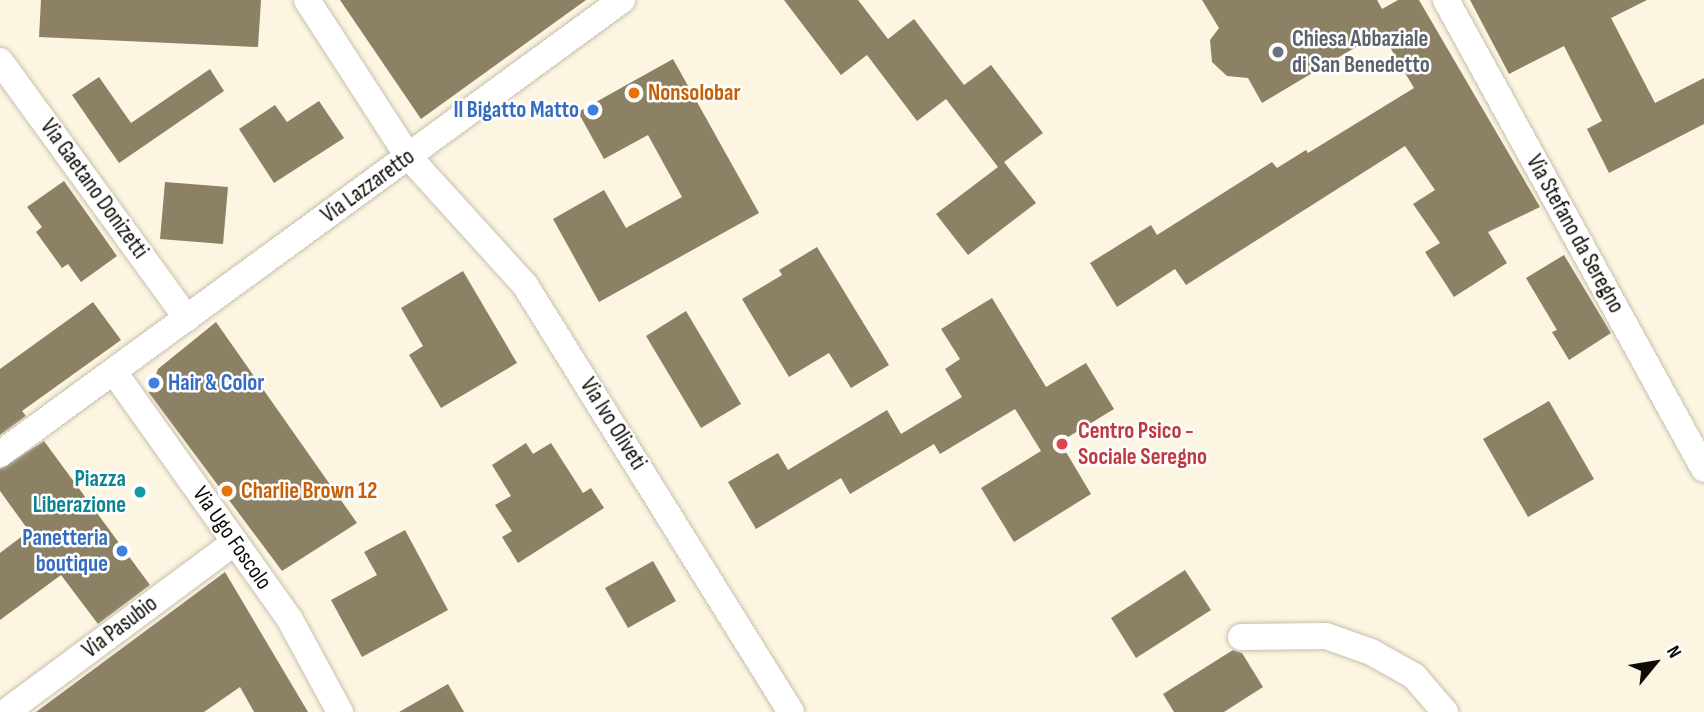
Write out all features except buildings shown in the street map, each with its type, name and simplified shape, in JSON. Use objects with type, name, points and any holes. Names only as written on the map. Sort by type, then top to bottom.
[{"type":"street","name":"Via Ivo Oliveti","points":[[307,0],[408,156],[525,285],[792,712]]},
{"type":"street","name":"Via Lazzaretto","points":[[114,372],[622,0]]},
{"type":"street","name":"Via Stefano da Seregno","points":[[1446,0],[1704,469]]},
{"type":"street","name":"Via Gaetano Donizetti","points":[[0,61],[187,318]]},
{"type":"street","points":[[0,454],[114,372]]},
{"type":"street","name":"Via Ugo Foscolo","points":[[114,372],[290,620],[340,712]]},
{"type":"street","name":"Via Pasubio","points":[[6,712],[235,542]]},
{"type":"street","points":[[1241,637],[1326,636],[1371,652],[1414,676],[1445,712]]},
{"type":"place","name":"Chiesa Abbaziale di San Benedetto","points":[[1278,52]]},
{"type":"place","name":"Nonsolobar","points":[[634,93]]},
{"type":"place","name":"Il Bigatto Matto","points":[[593,110]]},
{"type":"place","name":"Hair & Color","points":[[154,383]]},
{"type":"place","name":"Centro Psico - Sociale Seregno","points":[[1062,444]]},
{"type":"place","name":"Charlie Brown 12","points":[[227,491]]},
{"type":"place","name":"Piazza Liberazione","points":[[140,492]]},
{"type":"place","name":"Panetteria boutique","points":[[122,551]]}]
